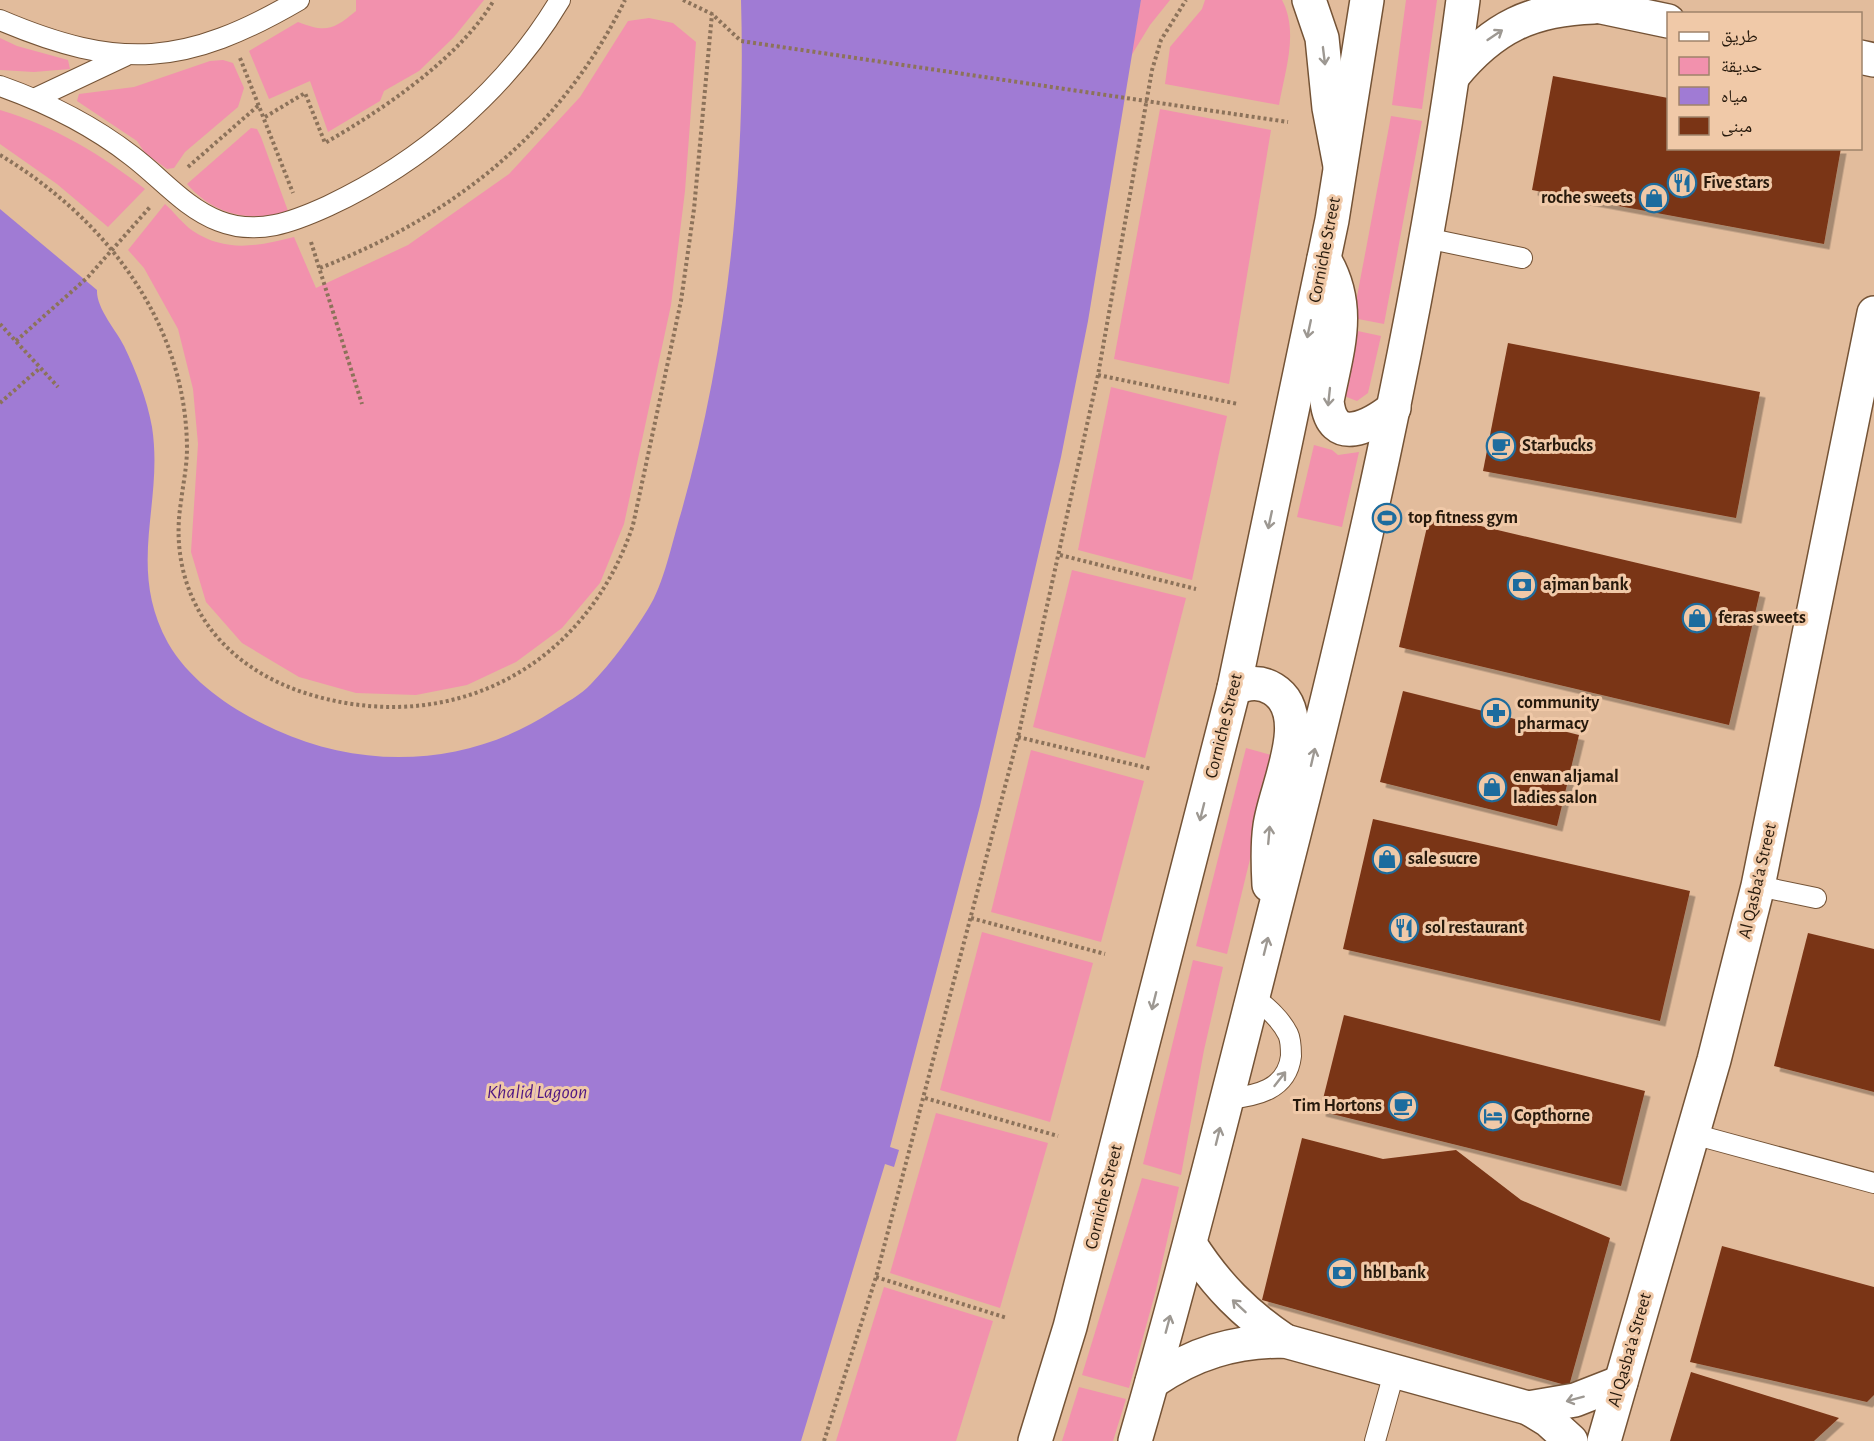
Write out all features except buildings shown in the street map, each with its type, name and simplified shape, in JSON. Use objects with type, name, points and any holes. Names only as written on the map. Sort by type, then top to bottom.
[{"type":"main road","points":[[1309,0],[1322,38],[1329,108],[1341,169]]},
{"type":"main road","name":"Corniche Street","points":[[1035,1441],[1070,1327],[1234,688],[1324,259],[1341,169],[1367,0]]},
{"type":"main road","points":[[1135,1441],[1228,1099],[1321,724],[1394,408],[1453,76],[1463,0]]},
{"type":"main road","points":[[1453,76],[1470,55],[1491,37],[1514,23],[1540,13],[1582,3],[1667,21]]},
{"type":"main road","points":[[1324,259],[1333,274],[1342,308],[1327,400],[1328,412],[1334,422],[1344,428],[1354,430],[1377,421],[1394,408]]},
{"type":"main road","name":"Al Qasba'a Street","points":[[1604,1441],[1693,1134],[1758,886],[1874,313]]},
{"type":"main road","points":[[1234,688],[1258,683],[1270,687],[1288,702],[1292,714],[1291,740],[1270,826],[1268,866],[1274,914]]},
{"type":"main road","points":[[1190,1244],[1222,1289],[1241,1309],[1285,1341]]},
{"type":"main road","points":[[1152,1382],[1192,1357],[1215,1349],[1262,1341],[1285,1341],[1394,1373],[1528,1408],[1548,1420],[1571,1441]]},
{"type":"main road","points":[[1528,1408],[1575,1400],[1621,1382]]},
{"type":"lane","points":[[0,20],[92,52],[125,56],[161,54],[196,46],[252,26],[299,0]]},
{"type":"lane","points":[[0,86],[36,98],[106,137],[206,215],[237,226],[270,227],[303,218],[347,197],[388,173],[428,145],[500,80],[531,42],[560,0]]},
{"type":"lane","points":[[36,98],[125,56]]},
{"type":"lane","points":[[1425,238],[1522,258]]},
{"type":"lane","points":[[1758,886],[1816,898]]},
{"type":"lane","points":[[1228,1099],[1260,1094],[1274,1087],[1284,1077],[1290,1064],[1289,1035],[1271,1012],[1253,996]]},
{"type":"lane","points":[[1693,1134],[1874,1183]]},
{"type":"lane","points":[[1375,1441],[1394,1373]]},
{"type":"path","points":[[265,117],[305,93],[325,143],[386,105],[414,83],[480,20],[494,0]]},
{"type":"path","points":[[320,268],[366,250],[410,228],[451,202],[490,172],[526,139],[559,103],[589,63],[625,0]]},
{"type":"path","points":[[683,0],[712,14],[741,41],[1288,122]]},
{"type":"path","points":[[824,1441],[876,1277],[925,1098],[1018,737],[1098,375],[1156,52],[1186,0]]},
{"type":"path","points":[[0,155],[75,212],[113,252],[157,316],[177,372],[185,419],[186,477],[178,531],[183,572],[194,602],[206,623],[239,658],[277,683],[299,692],[336,702],[375,708],[444,704],[504,683],[557,645],[597,600],[624,553],[633,525],[681,302],[694,209],[712,14]]},
{"type":"path","points":[[16,341],[88,277]]},
{"type":"path","points":[[0,324],[58,387]]},
{"type":"path","points":[[0,403],[40,368]]},
{"type":"path","points":[[1098,375],[1238,404]]},
{"type":"path","points":[[1060,555],[1196,589]]},
{"type":"path","points":[[1018,737],[1152,769]]},
{"type":"path","points":[[971,918],[1105,954]]},
{"type":"path","points":[[925,1098],[1058,1136]]},
{"type":"path","points":[[876,1277],[1007,1318]]},
{"type":"green space","points":[[356,0],[484,0],[454,37],[419,71],[384,91],[380,101],[328,132],[310,81],[269,99],[249,51],[298,22],[316,28],[335,26],[356,11]]},
{"type":"green space","points":[[1141,0],[1170,0],[1150,25],[1131,56]]},
{"type":"green space","points":[[1205,0],[1282,0],[1290,25],[1290,38],[1279,105],[1165,84],[1170,47],[1202,9]]},
{"type":"green space","points":[[1406,0],[1437,0],[1422,109],[1392,105]]},
{"type":"green space","points":[[649,18],[673,23],[696,42],[685,191],[671,305],[624,524],[600,583],[562,628],[516,662],[467,685],[416,695],[356,693],[299,677],[242,643],[206,602],[191,552],[198,444],[193,389],[178,329],[144,268],[128,250],[165,204],[193,231],[218,242],[243,246],[294,237],[316,288],[408,245],[509,174],[580,97],[628,21]]},
{"type":"green space","points":[[0,38],[17,46],[68,60],[70,69],[34,72],[0,70]]},
{"type":"green space","points":[[223,60],[233,63],[244,88],[238,107],[185,152],[174,168],[167,169],[145,153],[137,141],[77,101],[79,94],[134,87],[210,61]]},
{"type":"green space","points":[[1160,109],[1271,130],[1229,384],[1114,359]]},
{"type":"green space","points":[[0,110],[59,133],[111,164],[145,189],[108,227],[57,184],[0,144]]},
{"type":"green space","points":[[1391,116],[1422,121],[1384,324],[1353,318]]},
{"type":"green space","points":[[251,128],[257,129],[261,137],[288,211],[260,216],[233,214],[209,203],[187,184]]},
{"type":"green space","points":[[1353,330],[1381,336],[1368,393],[1357,401],[1344,396]]},
{"type":"green space","points":[[1111,387],[1227,416],[1192,580],[1078,550]]},
{"type":"green space","points":[[1314,445],[1332,450],[1338,455],[1359,452],[1342,527],[1297,517]]},
{"type":"green space","points":[[1072,570],[1186,598],[1145,758],[1033,727]]},
{"type":"green space","points":[[1246,748],[1275,756],[1227,954],[1196,946]]},
{"type":"green space","points":[[1031,750],[1144,781],[1101,942],[991,912]]},
{"type":"green space","points":[[982,932],[1093,963],[1050,1122],[940,1090]]},
{"type":"green space","points":[[1193,960],[1223,967],[1204,1050],[1181,1175],[1143,1164]]},
{"type":"green space","points":[[936,1113],[1048,1143],[1000,1308],[890,1273]]},
{"type":"green space","points":[[1142,1178],[1179,1187],[1156,1290],[1129,1388],[1082,1375]]},
{"type":"green space","points":[[884,1287],[993,1321],[956,1441],[836,1441]]},
{"type":"green space","points":[[1079,1387],[1126,1399],[1113,1441],[1062,1441]]},
{"type":"water","name":"Khalid Lagoon","points":[[741,0],[1141,0],[1088,321],[1061,457],[980,806],[890,1147],[899,1150],[894,1167],[885,1164],[801,1441],[0,1441],[0,209],[97,290],[103,311],[124,346],[137,375],[150,417],[154,455],[148,561],[149,588],[156,615],[168,643],[189,671],[229,705],[260,722],[310,743],[345,752],[381,757],[417,756],[452,752],[487,743],[521,729],[587,688],[635,629],[654,599],[663,575],[697,451],[722,323],[737,194],[742,64]]},
{"type":"place","name":"Five stars","points":[[1682,183]]},
{"type":"place","name":"roche sweets","points":[[1654,198]]},
{"type":"place","name":"Starbucks","points":[[1501,446]]},
{"type":"place","name":"top fitness gym","points":[[1387,518]]},
{"type":"place","name":"ajman bank","points":[[1522,585]]},
{"type":"place","name":"feras sweets","points":[[1697,618]]},
{"type":"place","name":"community pharmacy","points":[[1496,713]]},
{"type":"place","name":"enwan aljamal ladies salon","points":[[1492,787]]},
{"type":"place","name":"sale sucre","points":[[1387,859]]},
{"type":"place","name":"sol restaurant","points":[[1404,928]]},
{"type":"place","name":"Tim Hortons","points":[[1403,1106]]},
{"type":"place","name":"Copthorne","points":[[1493,1116]]},
{"type":"place","name":"hbl bank","points":[[1342,1273]]}]
